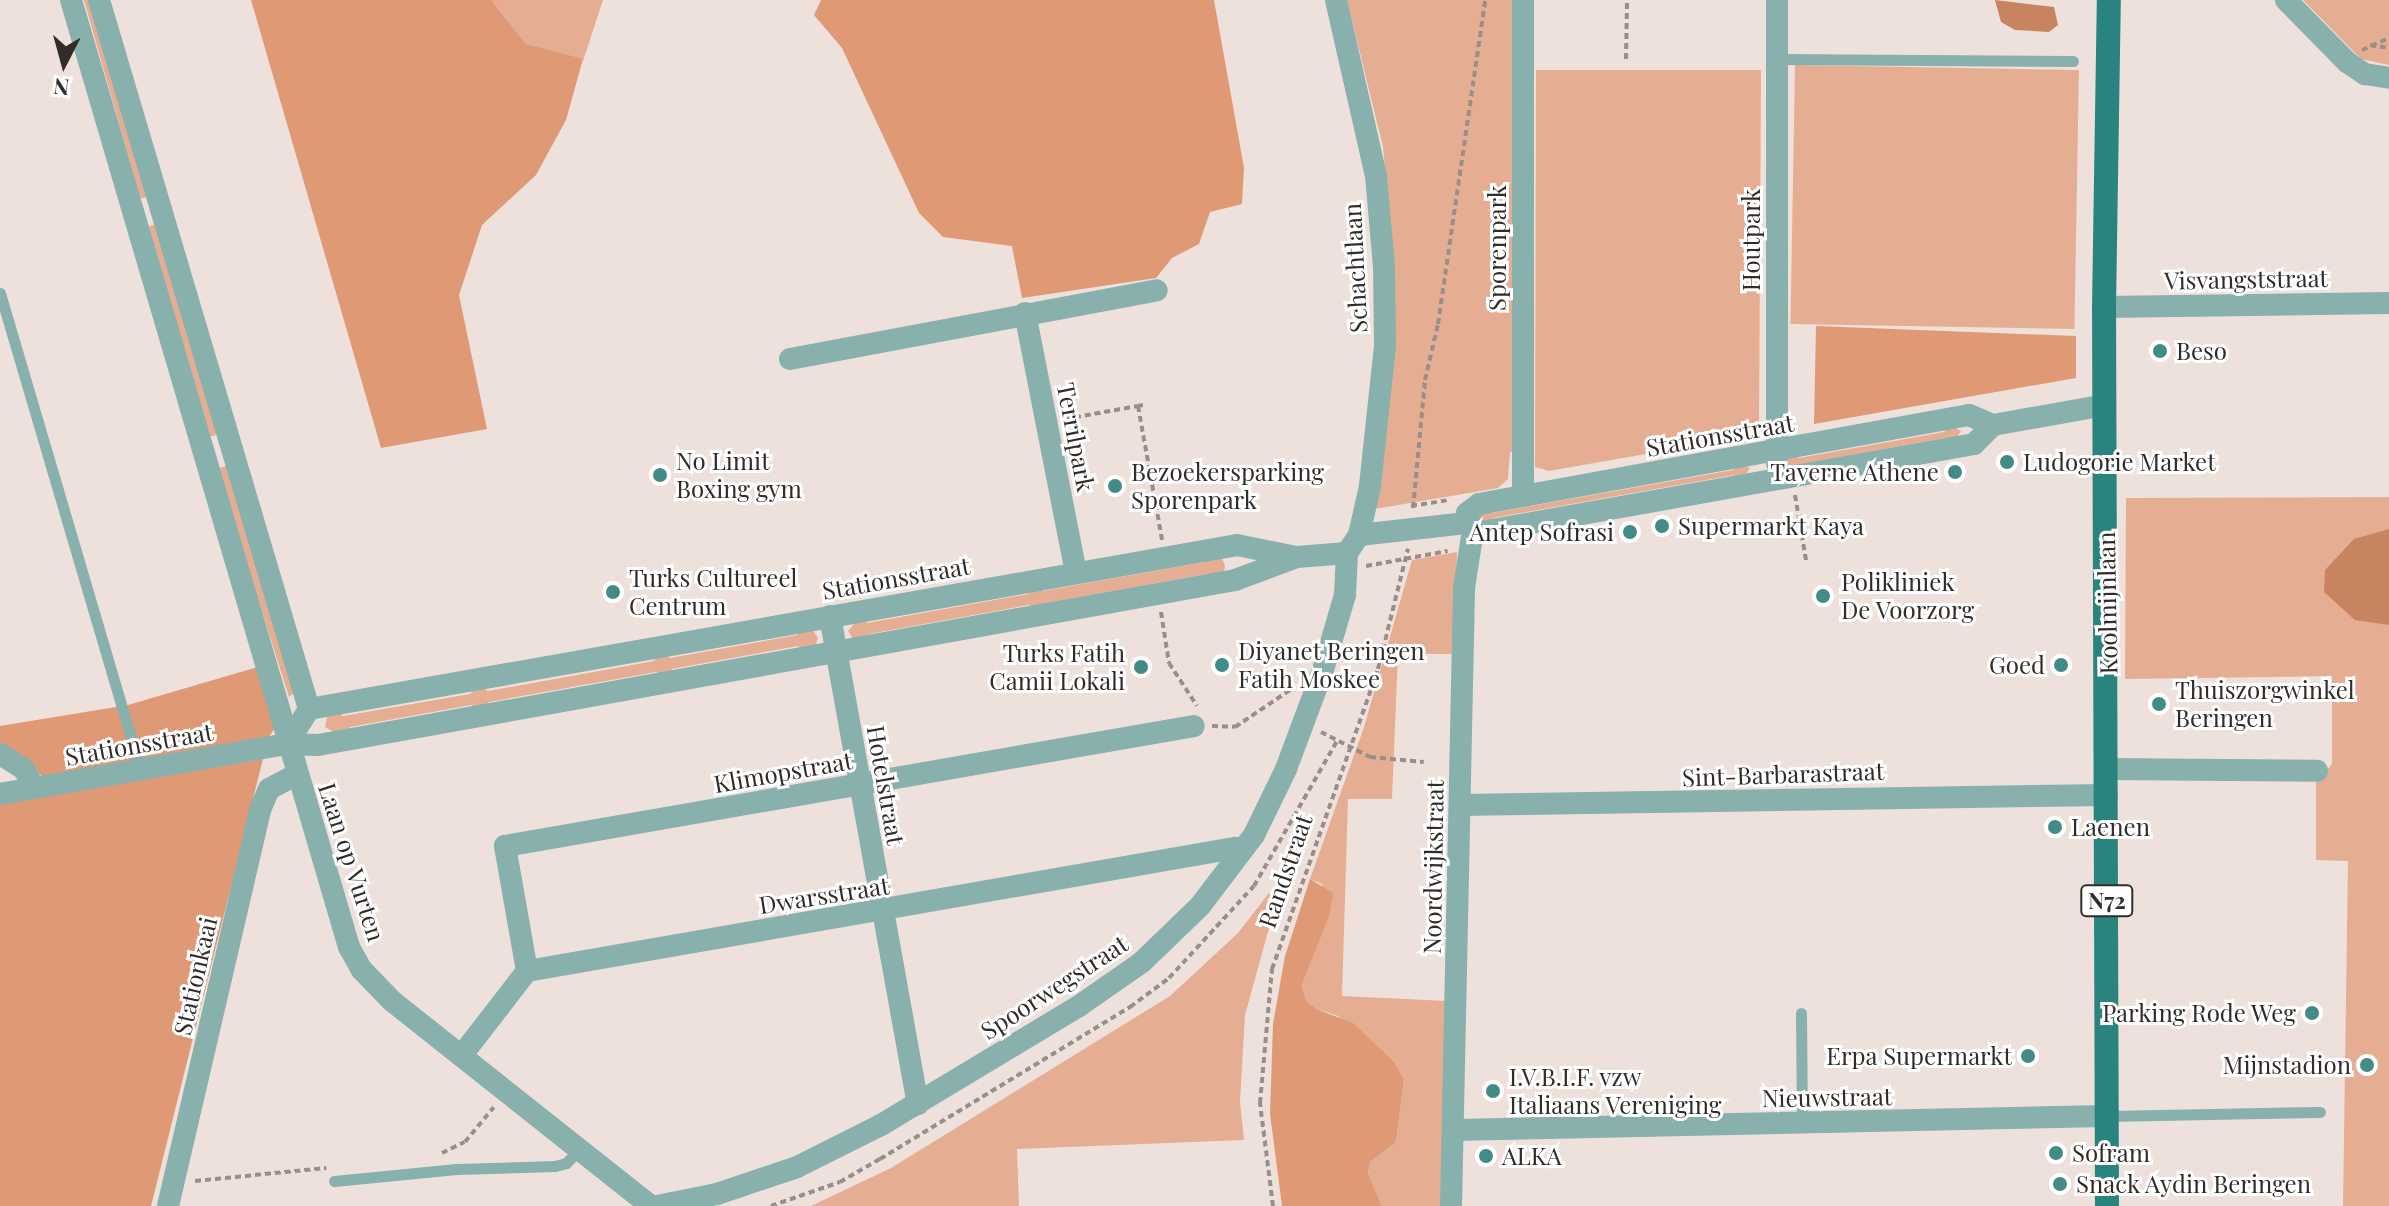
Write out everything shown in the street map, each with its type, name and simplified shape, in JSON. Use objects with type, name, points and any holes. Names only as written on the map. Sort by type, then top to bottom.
[{"type":"main road","name":"Koolmijnlaan","points":[[2107,1206],[2104,307],[2109,0]]},
{"type":"street","name":"Laan op Vurten","points":[[71,0],[349,947],[362,970],[462,1055],[654,1206]]},
{"type":"street","points":[[99,0],[309,709],[287,744]]},
{"type":"street","name":"Schachtlaan","points":[[1336,0],[1376,176],[1384,267],[1385,345],[1370,486],[1351,553]]},
{"type":"street","name":"Sporenpark","points":[[1523,0],[1523,496]]},
{"type":"street","name":"Houtpark","points":[[1777,0],[1777,451],[1784,478]]},
{"type":"street","points":[[2286,0],[2347,62],[2365,74],[2389,78]]},
{"type":"street","points":[[134,216],[161,208]]},
{"type":"street","points":[[790,359],[1157,290]]},
{"type":"street","name":"Visvangststraat","points":[[2104,307],[2389,303]]},
{"type":"street","name":"Terrilpark","points":[[1025,313],[1076,572]]},
{"type":"street","name":"Stationsstraat","points":[[1471,526],[1523,496],[1969,415],[1993,425],[2105,405]]},
{"type":"street","name":"Stationsstraat","points":[[309,709],[1237,545],[1297,557],[1351,553],[1471,526],[1784,478],[1974,444],[1993,425]]},
{"type":"street","points":[[205,456],[232,448]]},
{"type":"street","name":"Noordwijkstraat","points":[[1451,1206],[1460,805],[1471,526]]},
{"type":"street","name":"Spoorwegstraat","points":[[654,1206],[717,1194],[797,1167],[918,1104],[1079,1006],[1142,962],[1200,906],[1254,835],[1286,769],[1318,684],[1345,595],[1351,553]]},
{"type":"street","name":"Stationsstraat","points":[[0,794],[287,744],[318,745],[1235,580],[1297,557]]},
{"type":"street","name":"Hotelstraat","points":[[830,616],[918,1104]]},
{"type":"street","name":"Klimopstraat","points":[[527,971],[505,846],[1194,726]]},
{"type":"street","points":[[0,754],[24,769],[34,788]]},
{"type":"street","points":[[2107,769],[2317,771]]},
{"type":"street","name":"Stationkaai","points":[[168,1206],[260,810],[269,789],[297,774]]},
{"type":"street","name":"Sint-Barbarastraat","points":[[1460,805],[2107,795]]},
{"type":"street","name":"Dwarsstraat","points":[[527,971],[882,912],[1235,848]]},
{"type":"street","points":[[462,1055],[527,971]]},
{"type":"street","name":"Nieuwstraat","points":[[1453,1130],[2106,1116]]},
{"type":"lane","points":[[1777,59],[2073,61]]},
{"type":"lane","points":[[0,293],[140,769]]},
{"type":"lane","points":[[1801,1013],[1802,1123]]},
{"type":"lane","points":[[2106,1116],[2320,1112]]},
{"type":"lane","points":[[334,1181],[456,1169],[555,1166],[566,1163],[579,1150]]},
{"type":"path","points":[[1351,553],[1406,559],[1471,526],[1468,497],[1413,505],[1425,380],[1438,324],[1485,0]]},
{"type":"path","points":[[1626,59],[1627,0]]},
{"type":"path","points":[[2389,38],[2368,45],[2389,48]]},
{"type":"path","points":[[1046,422],[1140,405],[1165,557]]},
{"type":"path","points":[[1784,478],[1806,560]]},
{"type":"path","name":"Randstraat","points":[[1273,1206],[1260,1103],[1272,969],[1378,669],[1406,559]]},
{"type":"path","points":[[1158,594],[1169,663],[1215,728],[1235,727],[1286,689],[1318,684]]},
{"type":"path","points":[[1328,735],[1370,757],[1424,762]]},
{"type":"path","points":[[435,1156],[465,1142],[506,1092]]},
{"type":"path","points":[[173,1183],[329,1167]]},
{"type":"shaded area","points":[[84,0],[93,0],[148,196],[144,198],[140,198]]},
{"type":"shaded area","points":[[251,0],[491,0],[526,44],[583,59],[566,120],[536,175],[482,225],[459,295],[487,429],[381,448]]},
{"type":"shaded area","points":[[491,0],[603,0],[583,61],[526,44]]},
{"type":"shaded area","points":[[821,0],[1214,0],[1244,168],[1242,204],[1210,212],[1199,244],[1172,258],[1156,278],[1022,298],[1012,246],[943,237],[919,213],[842,48],[814,15]]},
{"type":"shaded area","points":[[1347,0],[1515,0],[1514,452],[1510,452],[1508,479],[1498,488],[1375,509],[1394,261],[1383,147]]},
{"type":"shaded area","points":[[1995,0],[2054,7],[2058,25],[2049,32],[2015,30],[2001,22]]},
{"type":"shaded area","points":[[2303,0],[2389,0],[2389,65],[2361,59]]},
{"type":"shaded area","points":[[1795,65],[2079,70],[2074,329],[1790,324]]},
{"type":"shaded area","points":[[1536,70],[1761,70],[1759,434],[1549,471],[1535,467]]},
{"type":"shaded area","points":[[155,224],[218,433],[214,436],[209,436],[148,227]]},
{"type":"shaded area","points":[[1816,326],[2076,336],[2076,378],[1814,424]]},
{"type":"shaded area","points":[[1950,425],[1961,431],[1953,443],[1945,438],[1800,464],[1795,471],[1784,461],[1791,453],[1799,458],[1944,432]]},
{"type":"shaded area","points":[[1740,462],[1750,468],[1742,480],[1734,475],[1493,518],[1488,526],[1478,523],[1477,512],[1485,508],[1492,513],[1733,470]]},
{"type":"shaded area","points":[[228,465],[294,693],[289,697],[217,469]]},
{"type":"shaded area","points":[[2389,497],[2389,1206],[2343,1206],[2348,861],[2316,860],[2316,783],[2332,764],[2332,676],[2125,679],[2126,498]]},
{"type":"shaded area","points":[[2389,529],[2389,625],[2355,620],[2324,592],[2325,570],[2354,539]]},
{"type":"shaded area","points":[[1457,552],[1454,654],[1398,654],[1392,799],[1348,799],[1342,996],[1447,1001],[1442,1206],[1382,1206],[1368,1173],[1370,1162],[1396,1142],[1404,1080],[1338,1016],[1316,1009],[1306,1000],[1300,986],[1329,917],[1322,884],[1310,879],[1364,727],[1412,560]]},
{"type":"shaded area","points":[[1209,555],[1221,557],[1225,565],[1224,573],[1213,579],[1206,574],[1046,603],[1040,610],[1029,605],[869,634],[865,641],[853,639],[848,631],[860,617],[867,623],[1028,594],[1036,586],[1043,591],[1205,562]]},
{"type":"shaded area","points":[[802,628],[812,629],[818,638],[815,647],[805,652],[798,646],[672,669],[667,677],[656,672],[489,702],[483,710],[471,705],[350,727],[341,736],[325,727],[327,717],[337,711],[343,716],[470,694],[479,685],[488,691],[654,661],[660,653],[670,658],[797,635]]},
{"type":"shaded area","points":[[261,666],[275,728],[268,738],[42,776],[0,743],[0,726],[128,705]]},
{"type":"shaded area","points":[[263,759],[151,1206],[0,1206],[0,804]]},
{"type":"shaded area","points":[[1310,879],[1333,893],[1329,917],[1301,986],[1306,1000],[1316,1009],[1353,1023],[1394,1062],[1404,1080],[1396,1142],[1370,1162],[1368,1173],[1382,1206],[1282,1206],[1270,1114],[1273,1024],[1285,956]]},
{"type":"shaded area","points":[[1269,893],[1277,899],[1245,1015],[1240,1102],[1244,1140],[1017,1149],[1019,1206],[811,1206],[891,1168],[1170,996],[1238,933]]},
{"type":"place","name":"Beso","points":[[2160,351]]},
{"type":"place","name":"Ludogorie Market","points":[[2007,462]]},
{"type":"place","name":"Taverne Athene","points":[[1955,472]]},
{"type":"place","name":"No Limit Boxing gym","points":[[660,475]]},
{"type":"place","name":"Bezoekersparking Sporenpark","points":[[1115,486]]},
{"type":"place","name":"Supermarkt Kaya","points":[[1662,526]]},
{"type":"place","name":"Antep Sofrasi","points":[[1630,532]]},
{"type":"place","name":"Turks Cultureel Centrum","points":[[613,592]]},
{"type":"place","name":"Polikliniek De Voorzorg","points":[[1823,596]]},
{"type":"place","name":"Diyanet Beringen Fatih Moskee","points":[[1222,665]]},
{"type":"place","name":"Goed","points":[[2061,665]]},
{"type":"place","name":"Turks Fatih Camii Lokali","points":[[1141,667]]},
{"type":"place","name":"Thuiszorgwinkel Beringen","points":[[2159,704]]},
{"type":"place","name":"Laenen","points":[[2055,827]]},
{"type":"place","name":"Parking Rode Weg","points":[[2312,1013]]},
{"type":"place","name":"Erpa Supermarkt","points":[[2028,1056]]},
{"type":"place","name":"Mijnstadion","points":[[2367,1065]]},
{"type":"place","name":"I.V.B.I.F. vzw Italiaans Vereniging","points":[[1493,1091]]},
{"type":"place","name":"Sofram","points":[[2056,1153]]},
{"type":"place","name":"ALKA","points":[[1486,1156]]},
{"type":"place","name":"Snack Aydin Beringen","points":[[2060,1184]]}]
